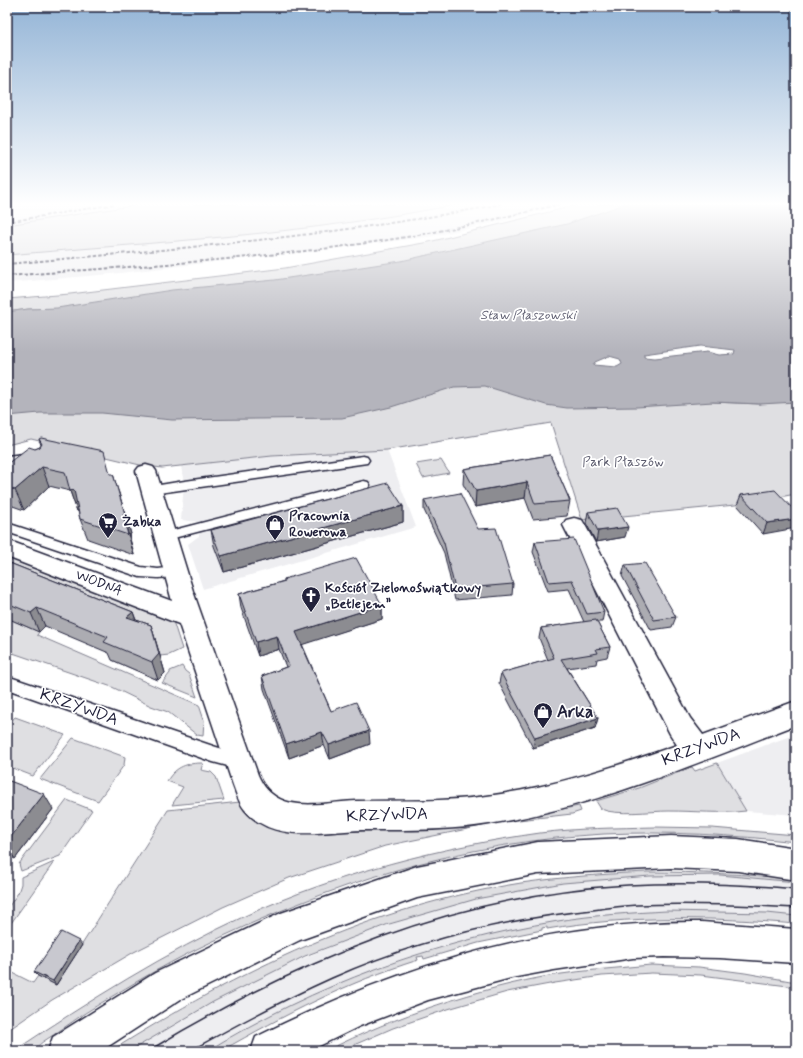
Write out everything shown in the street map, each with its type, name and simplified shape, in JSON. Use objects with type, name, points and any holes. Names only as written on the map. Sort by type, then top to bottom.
[{"type":"street","points":[[149,481],[166,536],[175,572],[239,761]]},
{"type":"street","points":[[574,525],[680,726],[697,750]]},
{"type":"street","name":"WODNA","points":[[7,548],[190,618]]},
{"type":"street","name":"KRZYWDA","points":[[239,761],[254,798],[272,813],[286,817],[300,819],[336,816],[448,813],[494,809],[582,790],[697,750],[796,713]]},
{"type":"street","points":[[67,1051],[168,986],[293,926],[417,882],[538,858],[663,852],[738,856],[796,864]]},
{"type":"street","points":[[270,1051],[310,1029],[370,1002],[429,981],[498,962],[556,950],[644,940],[760,942],[796,946]]},
{"type":"lane","points":[[7,460],[23,458],[42,463]]},
{"type":"lane","points":[[149,481],[310,468],[363,460]]},
{"type":"lane","points":[[166,536],[364,485]]},
{"type":"lane","points":[[7,527],[140,572],[158,574],[175,572]]},
{"type":"lane","name":"KRZYWDA","points":[[7,682],[213,754],[239,761]]},
{"type":"shaded area","points":[[7,253],[288,253],[111,274],[7,283]]},
{"type":"shaded area","points":[[387,450],[416,527],[203,589],[188,544],[199,536],[198,522],[181,520],[184,484],[181,466],[272,456]]},
{"type":"shaded area","points":[[796,734],[796,815],[746,811],[717,763]]},
{"type":"shaded area","points":[[719,875],[796,882],[796,916],[767,913],[667,911],[607,915],[559,921],[511,930],[442,946],[384,965],[273,1014],[238,1032],[207,1051],[130,1051],[213,1002],[274,971],[351,938],[424,913],[476,899],[563,883],[650,876]]},
{"type":"green space","points":[[7,253],[27,253],[7,255]]},
{"type":"green space","points":[[366,253],[445,253],[423,256],[418,260],[90,309],[29,309],[7,312],[7,299],[70,294],[285,268]]},
{"type":"green space","name":"Park Płaszów","points":[[378,378],[760,404],[796,394],[796,494],[735,505],[582,520],[551,423],[387,450],[272,456],[162,468],[140,465],[31,439],[7,445],[7,395]]},
{"type":"green space","points":[[441,460],[449,473],[423,478],[416,464]]},
{"type":"green space","points":[[7,555],[172,618],[182,649],[169,655],[160,656],[165,673],[158,680],[112,660],[115,656],[7,572]]},
{"type":"green space","points":[[7,618],[39,632],[37,635],[199,705],[204,720],[203,736],[197,735],[168,712],[151,706],[112,687],[7,651]]},
{"type":"green space","points":[[182,666],[189,674],[197,697],[162,683],[170,671]]},
{"type":"green space","points":[[15,717],[65,735],[33,776],[7,766],[7,726]]},
{"type":"green space","points":[[73,738],[125,757],[124,765],[98,801],[40,779]]},
{"type":"green space","points":[[203,763],[201,770],[211,772],[216,777],[224,800],[172,805],[183,787],[167,781],[170,776],[182,766]]},
{"type":"green space","points":[[717,763],[746,811],[615,812],[601,809],[596,801],[639,788],[692,767],[695,771]]},
{"type":"green space","points":[[67,800],[92,810],[60,856],[21,871],[19,864]]},
{"type":"green space","points":[[240,802],[250,815],[263,825],[278,831],[294,833],[427,829],[508,819],[579,806],[581,811],[572,814],[501,822],[385,846],[289,878],[223,907],[134,952],[52,1000],[7,1031],[7,970],[33,983],[38,976],[56,985],[168,810]]},
{"type":"green space","points":[[655,827],[712,828],[796,835],[796,842],[700,834],[604,834],[499,846],[447,857],[397,870],[347,886],[249,924],[155,971],[82,1015],[34,1049],[14,1051],[128,978],[187,945],[247,915],[318,886],[354,874],[428,854],[503,839],[569,830]]},
{"type":"green space","points":[[54,862],[7,929],[7,909],[18,893],[21,884],[21,877]]},
{"type":"green space","points":[[647,872],[759,876],[796,879],[796,882],[720,875],[650,876],[563,883],[476,899],[386,925],[305,956],[213,1002],[130,1051],[111,1051],[208,994],[257,969],[307,946],[359,925],[411,908],[465,894],[521,883],[584,876]]},
{"type":"green space","points":[[667,911],[767,913],[796,916],[796,924],[734,920],[640,919],[578,924],[547,929],[547,927],[542,928],[542,930],[478,943],[424,959],[423,956],[417,957],[418,960],[367,978],[317,1000],[221,1051],[207,1051],[290,1005],[376,969],[420,954],[511,930],[558,921],[626,913]]},
{"type":"green space","points":[[651,965],[699,967],[745,973],[796,982],[796,987],[701,975],[652,973],[602,976],[507,992],[448,1009],[393,1028],[340,1051],[326,1051],[380,1026],[409,1015],[496,987],[554,975],[590,970]]},
{"type":"water","name":"Staw Płaszowski","points":[[435,253],[796,253],[796,402],[760,404],[713,402],[637,407],[567,408],[546,405],[485,386],[454,387],[391,407],[342,418],[172,420],[102,413],[40,413],[7,416],[7,312],[28,309],[57,308],[172,290],[275,280],[401,261]],"holes":[[[700,346],[735,350],[734,354],[719,355],[707,352],[655,358],[644,357],[644,354]],[[609,356],[620,359],[622,364],[617,367],[593,365],[595,362]]]},
{"type":"building","points":[[41,438],[104,451],[110,474],[113,474],[125,514],[123,515],[128,535],[80,519],[74,490],[70,491],[65,472],[42,467],[15,490],[7,487],[7,464],[29,447],[35,449],[40,447],[42,444],[39,439]]},
{"type":"building","points":[[550,455],[570,501],[535,504],[527,482],[476,491],[464,469]]},
{"type":"building","points":[[388,483],[403,506],[221,556],[211,530]]},
{"type":"building","points":[[775,490],[796,512],[796,519],[767,523],[741,495]]},
{"type":"building","points":[[460,493],[478,529],[496,528],[513,584],[455,589],[444,543],[424,500]]},
{"type":"building","points":[[617,508],[628,527],[598,531],[588,512]]},
{"type":"building","points":[[574,539],[604,612],[587,614],[572,580],[549,582],[535,542]]},
{"type":"building","points":[[356,558],[382,605],[296,632],[331,711],[356,702],[369,731],[329,745],[322,732],[286,744],[262,676],[289,666],[277,636],[256,642],[239,594]]},
{"type":"building","points":[[7,562],[133,612],[127,617],[151,625],[159,654],[152,662],[104,642],[108,637],[37,608],[31,613],[7,603]]},
{"type":"building","points":[[645,563],[676,617],[654,620],[625,565]]},
{"type":"building","points":[[596,620],[610,647],[596,649],[598,653],[561,659],[598,718],[535,738],[501,673],[554,658],[541,628]]},
{"type":"building","points":[[7,780],[44,794],[7,842]]},
{"type":"building","points":[[61,932],[79,941],[53,981],[34,972]]},
{"type":"tram line","points":[[148,1051],[261,989],[319,962],[378,938],[439,918],[501,902],[564,891],[628,885],[712,884],[796,889]]},
{"type":"tram line","points":[[190,1051],[278,1004],[363,965],[394,953],[427,943],[493,926],[560,914],[637,905],[677,904],[796,908]]},
{"type":"railway","points":[[7,264],[123,253]]},
{"type":"railway","points":[[7,276],[283,253]]},
{"type":"place","name":"Żabka","points":[[108,539]]},
{"type":"place","name":"Pracownia Rowerowa","points":[[275,541]]},
{"type":"place","name":"Kościół Zielonoświątkowy „Betlejem”","points":[[311,613]]},
{"type":"place","name":"Arka","points":[[543,729]]}]
